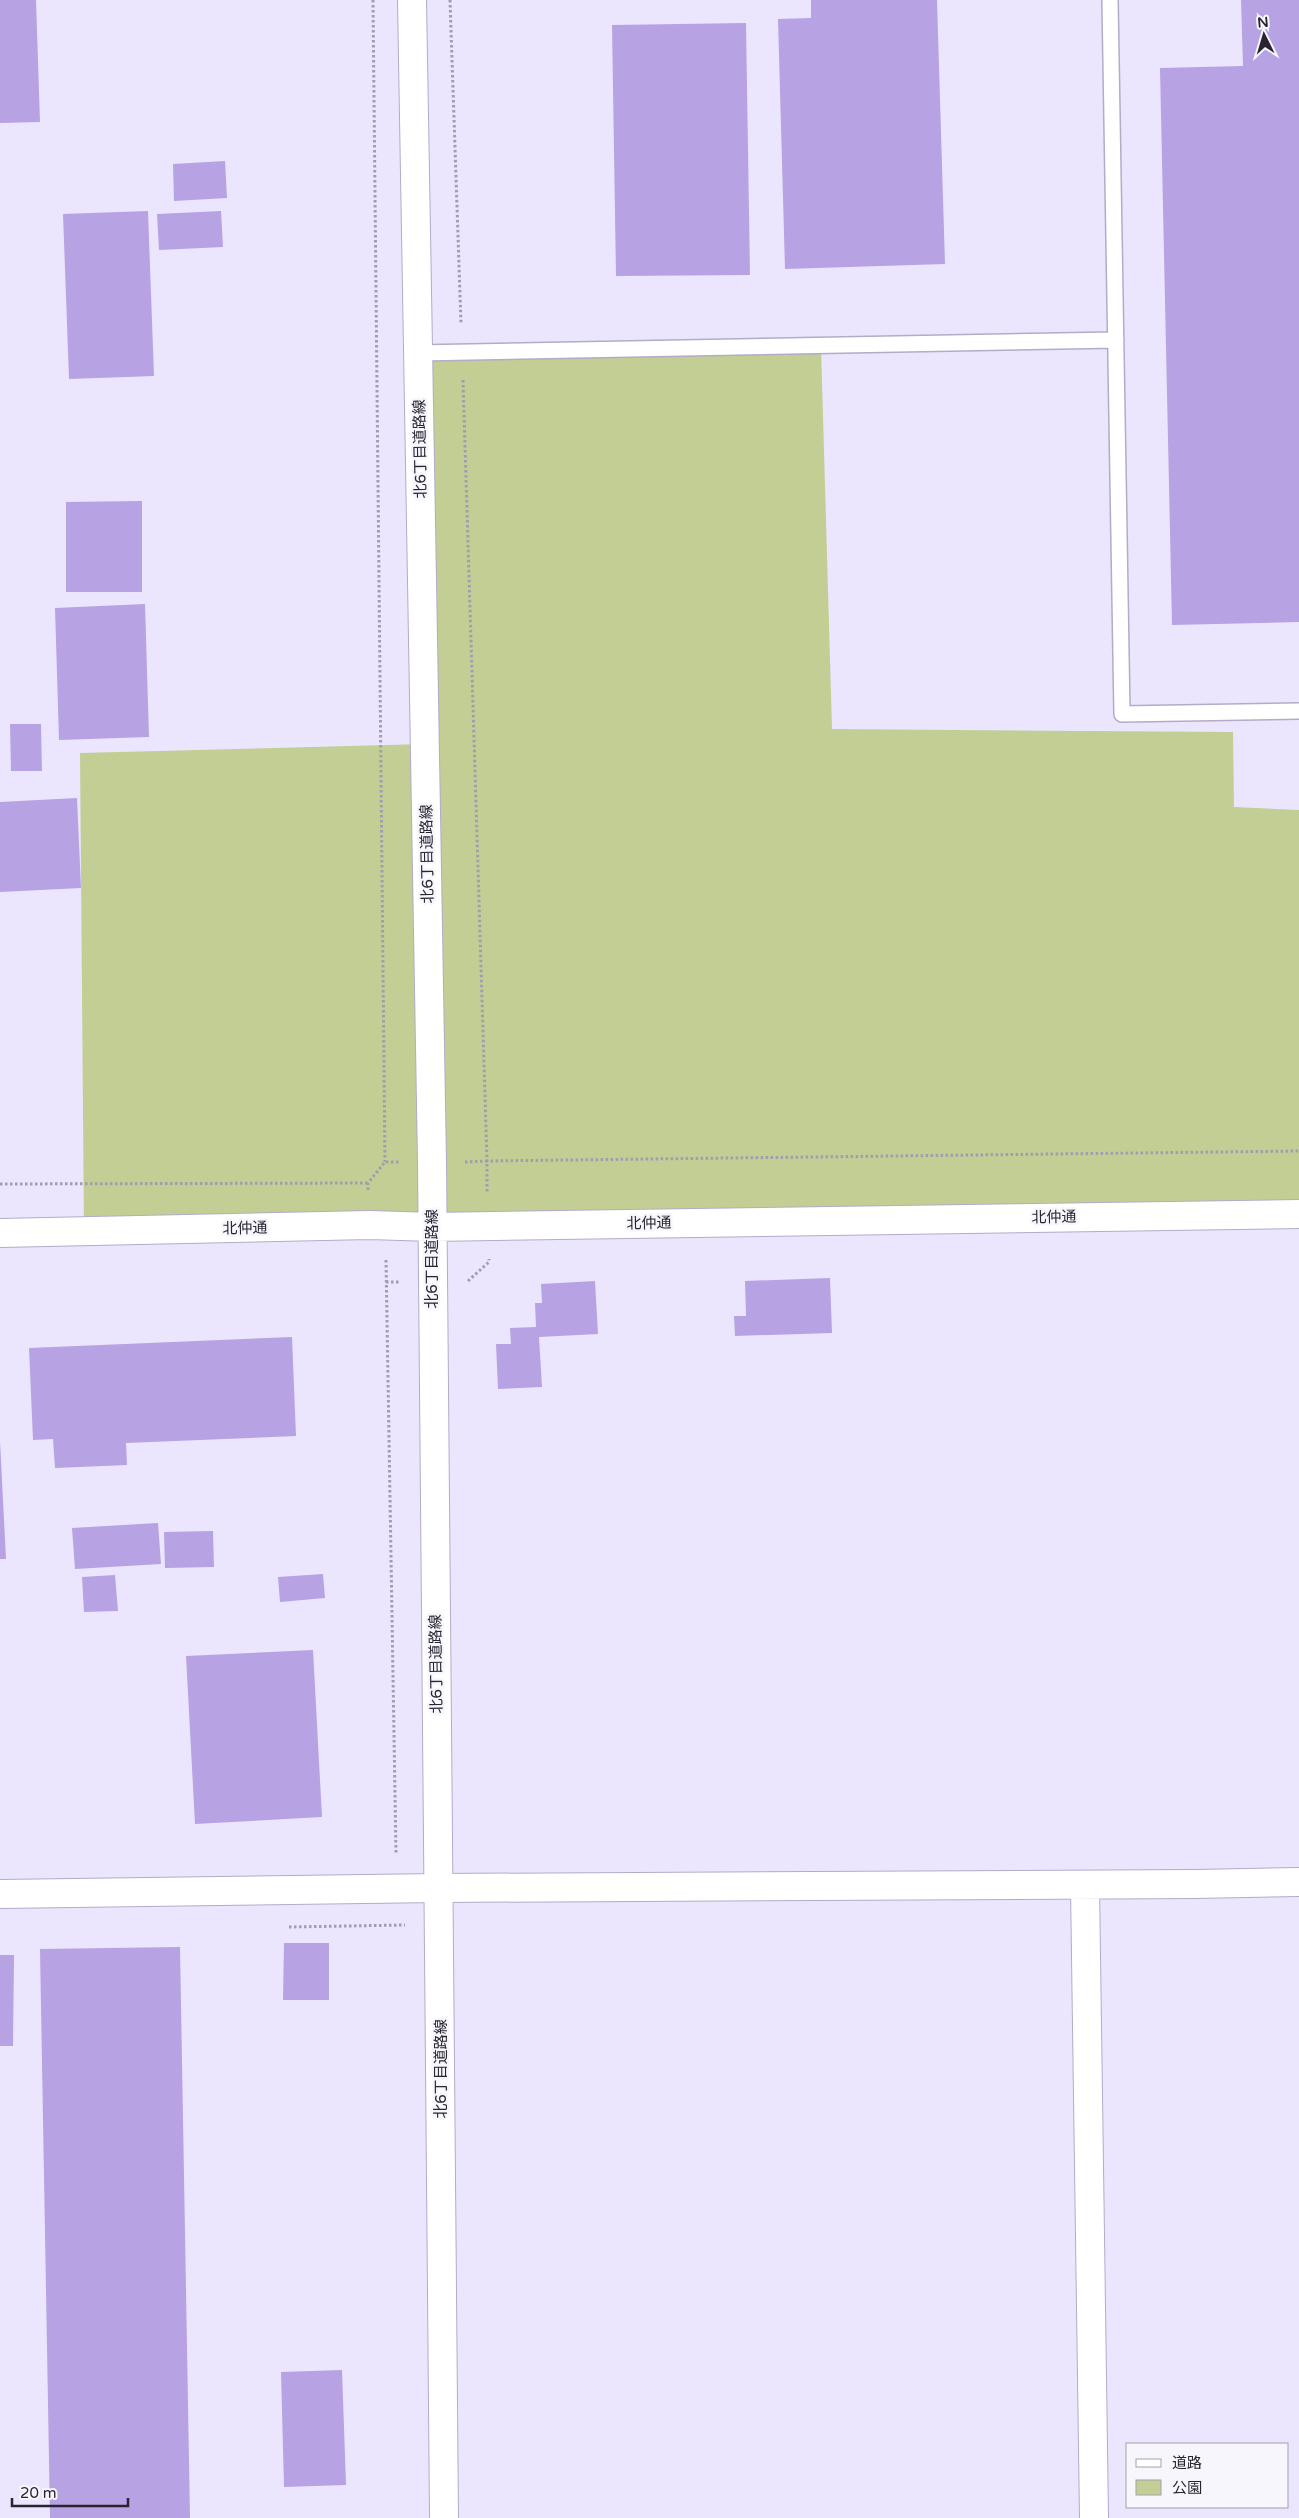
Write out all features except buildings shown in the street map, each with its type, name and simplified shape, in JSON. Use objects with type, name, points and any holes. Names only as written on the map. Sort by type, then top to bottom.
[{"type":"street","name":"北6丁目道路線","points":[[412,0],[432,1227],[440,1888],[444,2518]]},
{"type":"street","name":"北仲通","points":[[0,1233],[370,1225],[432,1227],[1299,1214]]},
{"type":"street","points":[[0,1894],[440,1888],[1086,1885],[1299,1882]]},
{"type":"street","points":[[1086,1885],[1094,2518]]},
{"type":"lane","points":[[1110,0],[1122,714],[1299,711]]},
{"type":"lane","points":[[418,353],[1116,340]]},
{"type":"path","points":[[373,0],[385,1162]]},
{"type":"path","points":[[450,0],[487,1161],[1299,1151]]},
{"type":"path","points":[[0,1184],[368,1183]]},
{"type":"path","points":[[386,1255],[397,1853],[387,1853]]},
{"type":"green space","points":[[821,346],[832,729],[1233,732],[1234,807],[1299,810],[1299,1214],[84,1232],[80,753],[425,744],[418,353]]}]
